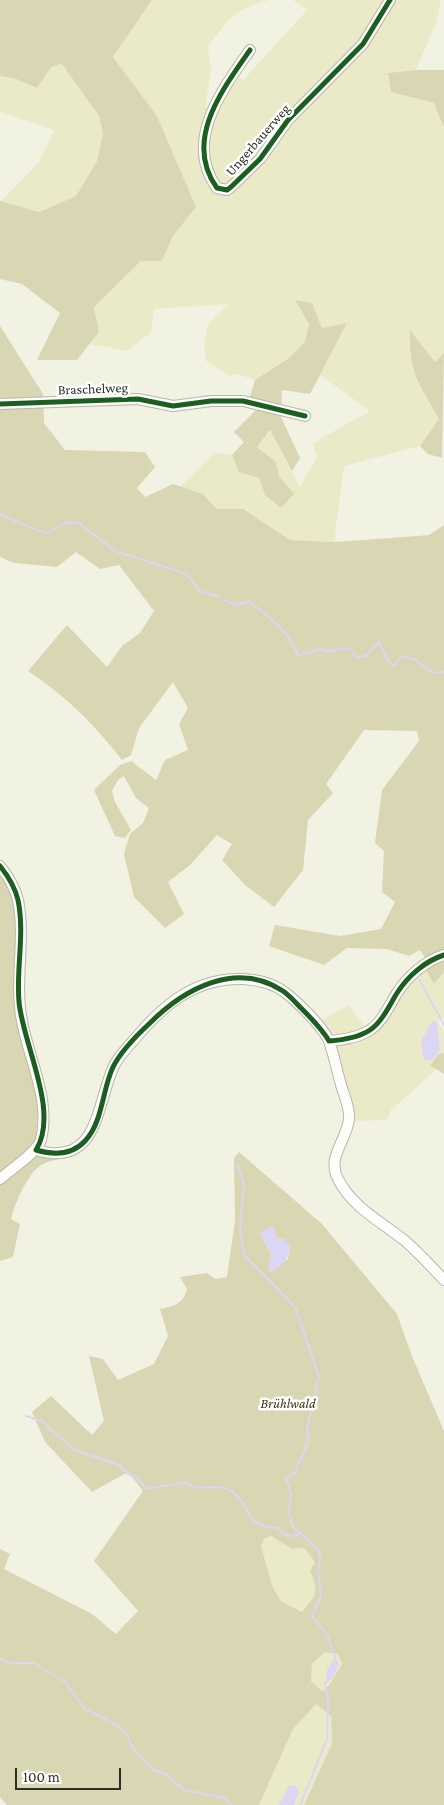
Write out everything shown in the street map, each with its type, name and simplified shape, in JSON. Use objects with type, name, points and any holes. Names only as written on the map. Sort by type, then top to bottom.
[{"type":"street","name":"Ungerbauerweg","points":[[250,50],[214,106],[204,132],[209,177],[217,188],[227,190],[237,184],[260,158],[288,120],[363,44],[390,0]]},
{"type":"street","name":"Braschelweg","points":[[0,404],[138,399],[173,406],[211,401],[243,401],[305,416]]},
{"type":"street","points":[[0,866],[16,893],[20,915],[19,992],[21,1020],[43,1106],[41,1138],[36,1150],[0,1179]]},
{"type":"street","points":[[329,1041],[353,1038],[370,1030],[383,1016],[398,991],[412,974],[432,959],[444,955]]},
{"type":"street","points":[[36,1150],[45,1154],[69,1152],[84,1142],[93,1130],[114,1066],[168,1004],[186,993],[214,981],[249,980],[272,985],[284,992],[303,1010],[329,1041],[350,1118],[334,1161],[336,1176],[343,1189],[368,1215],[404,1240],[444,1280]]},
{"type":"green space","points":[[0,0],[152,0],[113,57],[157,116],[196,207],[173,236],[162,261],[141,261],[94,307],[99,332],[77,360],[37,360],[60,313],[22,284],[0,279],[0,201],[39,212],[76,196],[97,161],[103,133],[99,116],[62,64],[51,67],[37,88],[16,79],[0,76]]},
{"type":"green space","points":[[152,0],[269,0],[247,7],[233,16],[208,47],[211,70],[205,108],[237,75],[243,80],[307,10],[293,0],[441,0],[437,21],[416,70],[388,73],[391,92],[434,103],[444,128],[444,353],[435,362],[411,331],[410,344],[410,356],[416,378],[439,419],[420,446],[344,466],[334,542],[289,540],[243,509],[217,509],[203,494],[180,487],[215,452],[232,455],[239,472],[259,478],[265,495],[281,508],[283,480],[279,476],[276,462],[257,447],[270,430],[300,487],[317,457],[313,443],[370,411],[320,375],[347,323],[322,328],[312,303],[296,300],[309,324],[305,343],[289,358],[255,380],[238,374],[230,376],[206,361],[204,344],[208,324],[229,304],[154,309],[151,332],[127,351],[90,344],[99,332],[94,307],[141,261],[162,261],[173,236],[196,207],[157,116],[113,57]]},
{"type":"green space","points":[[62,64],[99,116],[103,133],[97,161],[76,196],[39,212],[0,202],[39,162],[54,130],[0,112],[0,76],[16,79],[37,88],[51,67]]},
{"type":"green space","points":[[444,70],[444,128],[434,103],[391,92],[388,73]]},
{"type":"green space","points":[[295,300],[312,303],[322,328],[347,323],[310,394],[282,390],[281,417],[300,458],[292,471],[270,430],[257,447],[276,462],[279,476],[294,494],[281,508],[265,495],[259,478],[239,472],[232,455],[244,442],[234,432],[256,410],[249,400],[255,380],[289,358],[305,342],[309,324]]},
{"type":"green space","points":[[0,326],[43,394],[44,423],[65,450],[145,452],[155,467],[137,488],[145,497],[173,484],[203,494],[217,509],[243,509],[290,540],[334,542],[429,535],[444,525],[444,972],[434,984],[425,969],[426,959],[420,950],[409,956],[387,949],[347,948],[324,965],[269,946],[275,925],[340,936],[381,929],[395,902],[382,892],[384,851],[375,843],[382,790],[419,741],[417,731],[364,730],[326,784],[333,793],[308,820],[303,870],[274,907],[245,885],[222,860],[232,844],[217,835],[190,865],[168,882],[184,914],[165,928],[134,897],[124,854],[130,834],[143,823],[149,808],[136,798],[124,776],[118,780],[112,791],[115,802],[131,830],[125,838],[115,836],[94,790],[120,765],[131,761],[156,780],[165,760],[188,750],[179,724],[188,708],[173,682],[139,728],[131,755],[122,760],[79,711],[28,671],[67,625],[107,667],[122,646],[140,633],[154,611],[119,565],[100,569],[76,552],[57,567],[14,563],[0,557]]},
{"type":"green space","points":[[410,330],[435,362],[444,353],[442,458],[428,454],[420,446],[439,419],[416,377],[411,357]]},
{"type":"green space","points":[[0,870],[24,902],[24,951],[16,957],[36,1081],[37,1131],[34,1156],[61,1150],[78,1141],[85,1148],[69,1157],[39,1166],[28,1179],[19,1196],[11,1219],[20,1224],[13,1257],[0,1261]]},
{"type":"green space","points":[[425,969],[434,984],[444,972],[444,1018],[438,1022],[444,1031],[444,1053],[438,1054],[431,1067],[435,1071],[391,1110],[387,1120],[353,1121],[319,1022],[348,1005],[370,1033],[399,991]]},
{"type":"green space","points":[[444,1053],[444,1074],[430,1066],[438,1054]]},
{"type":"green space","name":"Brühlwald","points":[[239,1152],[322,1224],[397,1314],[412,1356],[444,1431],[444,1805],[304,1805],[332,1743],[331,1716],[316,1704],[293,1729],[259,1805],[7,1805],[0,1797],[0,1549],[10,1554],[4,1569],[92,1614],[116,1634],[138,1611],[94,1561],[143,1491],[128,1472],[92,1492],[45,1442],[32,1412],[51,1396],[92,1435],[104,1421],[89,1356],[103,1359],[118,1380],[154,1364],[168,1336],[160,1309],[177,1304],[186,1294],[187,1289],[180,1277],[207,1273],[215,1279],[227,1277],[235,1221],[234,1158]],"holes":[[[274,1227],[276,1238],[290,1247],[288,1259],[271,1272],[271,1255],[260,1233]],[[271,1536],[292,1549],[304,1548],[315,1562],[310,1571],[315,1584],[315,1593],[302,1612],[281,1601],[273,1588],[261,1546],[264,1539]],[[325,1652],[338,1654],[342,1664],[329,1685],[322,1691],[311,1681],[312,1664]]]},
{"type":"green space","points":[[271,1536],[292,1549],[304,1548],[315,1562],[310,1571],[315,1584],[315,1593],[303,1612],[281,1601],[273,1588],[261,1546],[264,1539]]},
{"type":"green space","points":[[325,1652],[338,1654],[342,1664],[337,1674],[322,1691],[311,1681],[312,1664]]},
{"type":"green space","points":[[316,1703],[331,1716],[332,1743],[304,1805],[259,1805],[293,1729]]},
{"type":"shaded area","points":[[432,1021],[437,1022],[440,1050],[431,1061],[424,1060],[421,1042]]},
{"type":"shaded area","points":[[274,1227],[276,1238],[285,1239],[290,1247],[284,1262],[270,1272],[268,1269],[271,1255],[260,1233],[267,1228]]},
{"type":"shaded area","points":[[335,1657],[339,1664],[333,1677],[326,1684],[327,1670]]},
{"type":"shaded area","points":[[295,1785],[299,1792],[294,1805],[279,1805],[289,1786]]},
{"type":"waterway","points":[[0,515],[35,530],[48,533],[65,523],[79,523],[115,551],[187,574],[199,591],[220,597]]},
{"type":"waterway","points":[[225,600],[237,605],[249,601],[284,632],[295,647],[298,656],[319,649],[330,652],[341,648],[350,649],[356,657],[366,656],[379,642],[388,662],[395,666],[401,656],[414,659],[433,673],[444,672]]},
{"type":"waterway","points":[[419,979],[444,1025]]},
{"type":"waterway","points":[[237,1164],[244,1184],[240,1230],[244,1255],[295,1307],[319,1377],[307,1427],[309,1440],[295,1473],[286,1479],[291,1493],[289,1513],[292,1526],[319,1550],[318,1570],[321,1596],[312,1616],[327,1635],[335,1657]]},
{"type":"waterway","points":[[26,1416],[42,1421],[73,1449],[119,1465],[128,1474],[137,1477],[146,1488],[187,1483],[195,1487],[229,1489],[244,1504],[253,1520],[258,1524],[277,1528],[284,1535],[293,1536],[301,1533]]},
{"type":"waterway","points":[[0,1659],[9,1663],[34,1663],[65,1682],[85,1709],[118,1726],[127,1735],[132,1747],[154,1770],[166,1774],[184,1790],[226,1798],[231,1805]]},
{"type":"waterway","points":[[300,1805],[327,1739],[328,1702],[325,1683]]},
{"type":"cycle path","points":[[250,50],[218,99],[210,116],[205,134],[204,152],[208,170],[217,188],[227,190],[260,159],[288,120],[363,44],[390,0]]},
{"type":"cycle path","points":[[0,404],[138,399],[173,406],[211,401],[243,401],[305,416]]},
{"type":"cycle path","points":[[0,866],[15,891],[20,913],[19,1002],[42,1098],[44,1117],[42,1134],[36,1150],[42,1152],[62,1153],[80,1146],[85,1141],[95,1125],[109,1076],[120,1055],[164,1011],[179,999],[195,990],[229,979],[247,978],[265,982],[291,997],[317,1024],[329,1041],[339,1040],[360,1035],[374,1027],[401,987],[412,975],[430,961],[444,955]]}]
